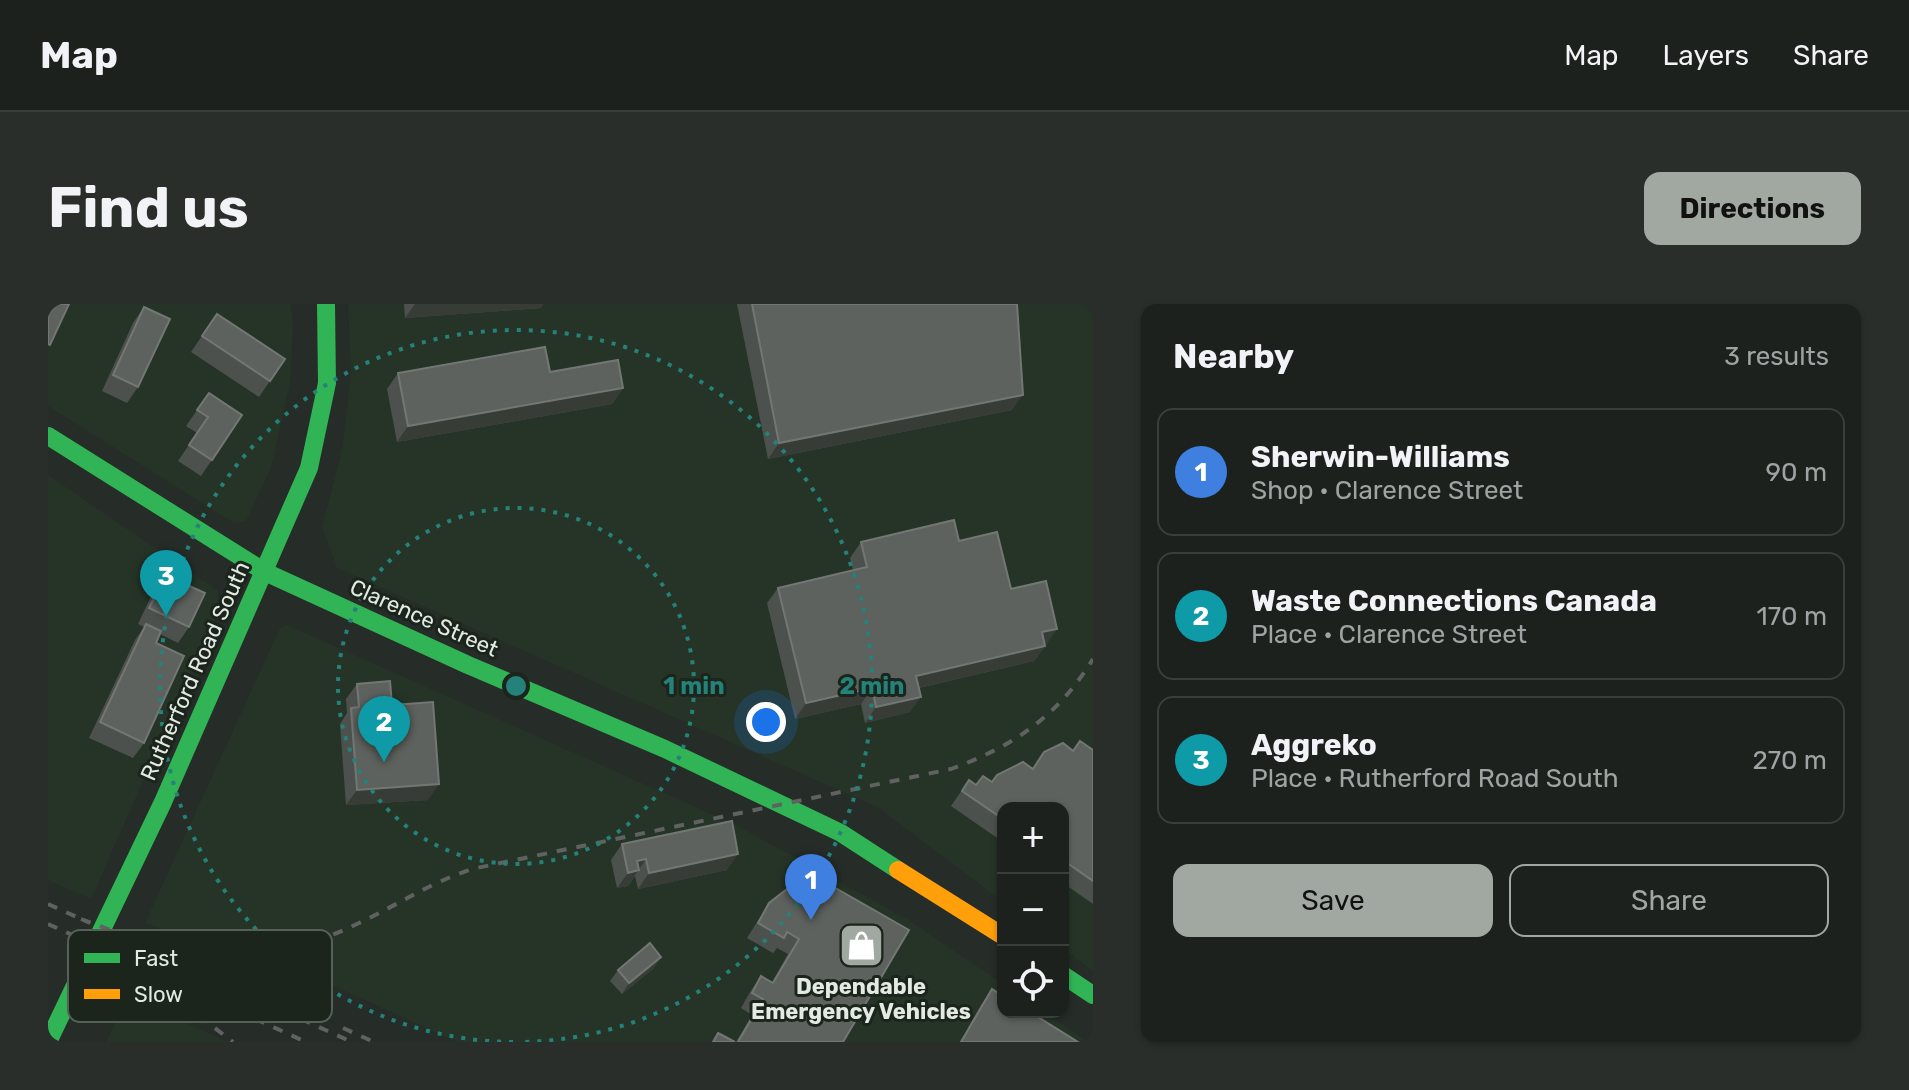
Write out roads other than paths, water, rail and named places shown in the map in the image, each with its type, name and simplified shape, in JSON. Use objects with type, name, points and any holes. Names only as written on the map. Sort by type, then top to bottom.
[{"type":"street","name":"Rutherford Road South","points":[[102,930],[163,802],[309,468],[327,383],[326,304]]},
{"type":"street","name":"Clarence Street","points":[[48,436],[265,572],[468,665],[665,749],[841,833],[997,932]]},
{"type":"street","points":[[1069,979],[1093,995]]},
{"type":"street","name":"Rutherford Road South","points":[[48,1042],[68,1000]]},
{"type":"railway","points":[[332,934],[472,869],[951,769],[995,750],[1032,727],[1064,697],[1093,659]]},
{"type":"railway","points":[[48,904],[90,923]]},
{"type":"railway","points":[[81,919],[111,930]]},
{"type":"railway","points":[[48,924],[68,933]]},
{"type":"railway","points":[[207,1022],[233,1042]]},
{"type":"railway","points":[[262,1022],[306,1042]]},
{"type":"railway","points":[[308,1022],[352,1042]]},
{"type":"railway","points":[[343,1028],[374,1042]]},
{"type":"place","name":"Aggreko","points":[[166,616]]},
{"type":"place","name":"Waste Connections Canada","points":[[384,762]]},
{"type":"place","name":"Sherwin-Williams","points":[[811,920]]},
{"type":"place","name":"Dependable Emergency Vehicles","points":[[861,945]]}]
